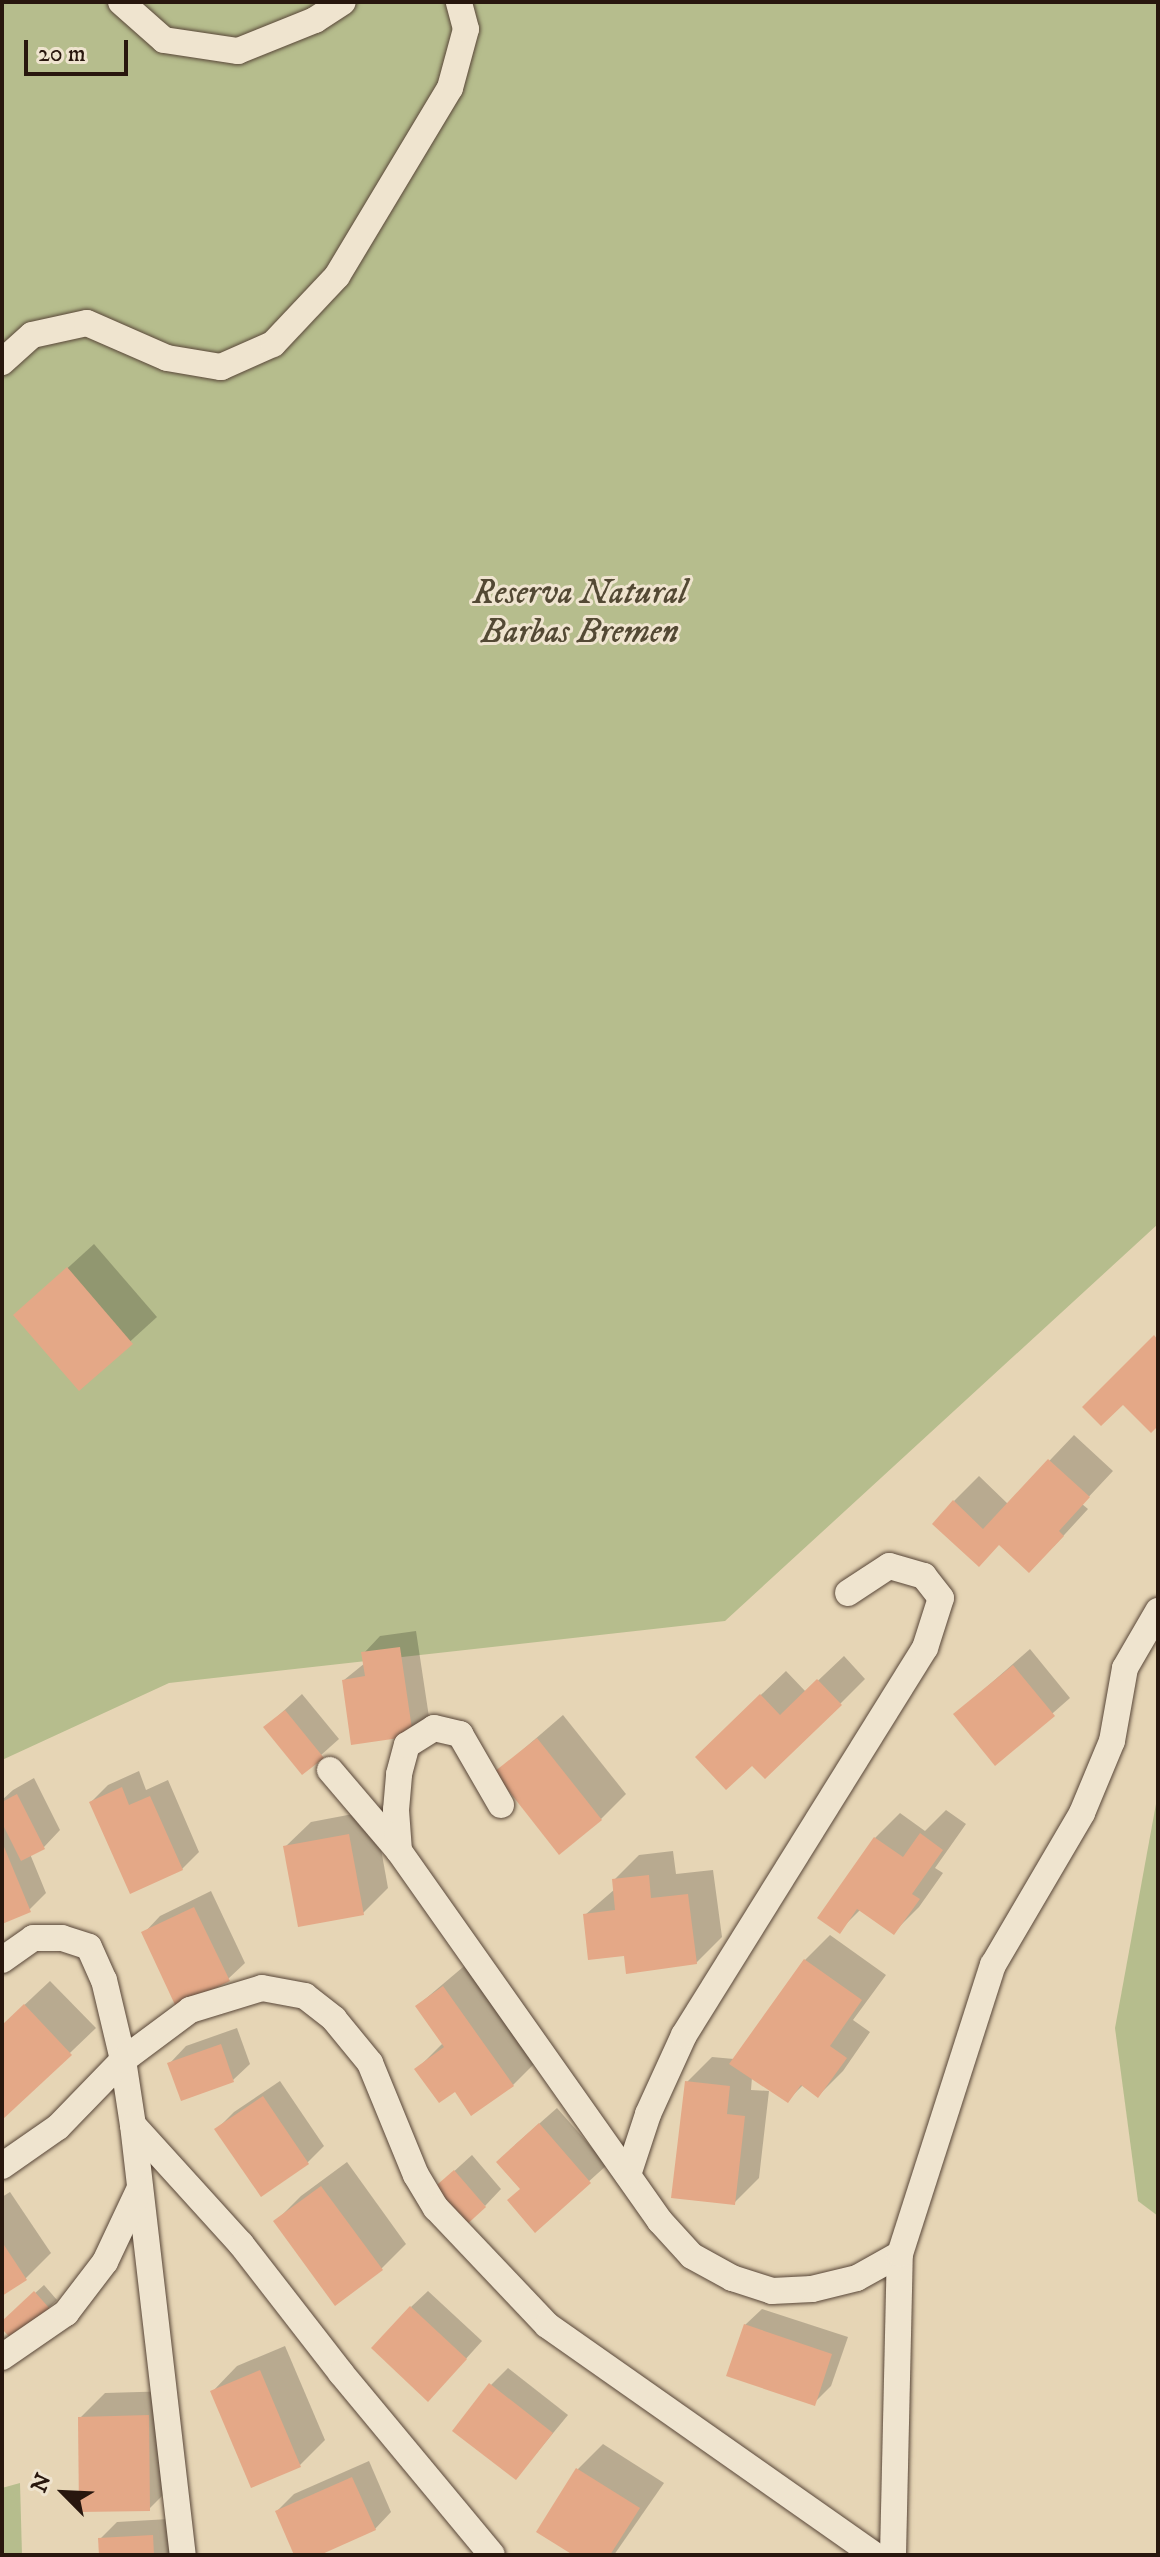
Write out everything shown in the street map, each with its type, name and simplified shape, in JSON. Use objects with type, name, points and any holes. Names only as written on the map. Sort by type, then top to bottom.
[{"type":"street","points":[[121,2],[164,40],[238,51],[315,20],[343,2]]},
{"type":"street","points":[[2,362],[32,335],[87,323],[167,358],[221,367],[273,344],[337,276],[450,88],[466,29],[459,2]]},
{"type":"street","points":[[628,2175],[648,2114],[684,2035],[925,1648],[941,1598],[924,1576],[889,1566],[848,1593]]},
{"type":"street","points":[[893,2555],[900,2254],[993,1965],[1082,1813],[1112,1741],[1125,1668],[1158,1611]]},
{"type":"street","points":[[399,1851],[396,1810],[399,1774],[407,1745],[434,1728],[460,1734],[501,1805]]},
{"type":"street","points":[[330,1770],[399,1851],[660,2221],[692,2256],[732,2278],[772,2291],[812,2289],[857,2278],[900,2254]]},
{"type":"street","points":[[2,1960],[33,1938],[62,1938],[89,1947],[104,1980],[123,2060],[133,2125],[183,2555]]},
{"type":"street","points":[[2,2166],[58,2127],[123,2060],[190,2010],[262,1988],[305,1996],[334,2019],[370,2063],[416,2175],[436,2208],[547,2325],[874,2555]]},
{"type":"street","points":[[133,2125],[241,2244],[360,2397],[492,2555]]},
{"type":"street","points":[[2,2357],[66,2313],[105,2262],[139,2190]]},
{"type":"green space","name":"Reserva Natural Barbas Bremen","points":[[2,2],[1158,2],[1158,1224],[725,1621],[169,1683],[2,1760]]},
{"type":"green space","points":[[1158,1793],[1158,2216],[1138,2201],[1115,2028]]},
{"type":"green space","points":[[20,2483],[22,2555],[2,2555],[2,2488]]},
{"type":"building","points":[[67,1267],[133,1344],[79,1391],[13,1315]]},
{"type":"building","points":[[1154,1335],[1158,1340],[1158,1426],[1151,1433],[1123,1405],[1101,1426],[1082,1407]]},
{"type":"building","points":[[1048,1459],[1090,1497],[1059,1531],[1064,1536],[1029,1573],[999,1545],[979,1567],[932,1524],[953,1500],[983,1529]]},
{"type":"building","points":[[400,1647],[413,1736],[351,1745],[342,1680],[365,1676],[361,1652]]},
{"type":"building","points":[[1013,1665],[1055,1716],[995,1766],[953,1714]]},
{"type":"building","points":[[817,1679],[842,1705],[765,1779],[752,1766],[726,1790],[695,1757],[760,1694],[780,1715]]},
{"type":"building","points":[[285,1710],[324,1758],[302,1775],[263,1727]]},
{"type":"building","points":[[537,1738],[602,1820],[559,1855],[494,1772]]},
{"type":"building","points":[[122,1787],[129,1805],[150,1796],[183,1870],[130,1894],[89,1802]]},
{"type":"building","points":[[17,1794],[45,1849],[21,1861],[2,1823],[2,1802]]},
{"type":"building","points":[[920,1833],[943,1850],[912,1894],[920,1899],[894,1935],[857,1909],[840,1934],[817,1918],[874,1837],[903,1857]]},
{"type":"building","points":[[349,1834],[364,1915],[298,1927],[283,1846]]},
{"type":"building","points":[[2,1842],[31,1912],[2,1924]]},
{"type":"building","points":[[649,1875],[651,1898],[688,1894],[697,1964],[626,1974],[624,1956],[588,1960],[583,1914],[615,1910],[612,1879]]},
{"type":"building","points":[[194,1907],[230,1981],[176,2007],[141,1932]]},
{"type":"building","points":[[804,1959],[862,2000],[830,2046],[847,2058],[818,2098],[801,2085],[788,2103],[729,2064]]},
{"type":"building","points":[[443,1986],[514,2086],[471,2116],[455,2092],[439,2103],[414,2069],[444,2047],[415,2006]]},
{"type":"building","points":[[24,2004],[72,2055],[2,2120],[2,2025]]},
{"type":"building","points":[[221,2044],[234,2082],[181,2101],[167,2063]]},
{"type":"building","points":[[685,2081],[730,2086],[727,2114],[745,2116],[735,2205],[671,2198]]},
{"type":"building","points":[[263,2096],[309,2164],[261,2197],[214,2129]]},
{"type":"building","points":[[539,2123],[591,2183],[535,2233],[507,2200],[520,2189],[496,2162]]},
{"type":"building","points":[[454,2170],[486,2207],[463,2228],[430,2191]]},
{"type":"building","points":[[321,2186],[383,2270],[335,2306],[273,2221]]},
{"type":"building","points":[[2,2242],[27,2280],[2,2296]]},
{"type":"building","points":[[34,2291],[51,2310],[15,2343],[2,2329],[2,2321]]},
{"type":"building","points":[[410,2306],[467,2359],[428,2402],[371,2348]]},
{"type":"building","points":[[744,2324],[832,2354],[815,2406],[726,2376]]},
{"type":"building","points":[[260,2370],[301,2467],[251,2488],[210,2391]]},
{"type":"building","points":[[489,2383],[553,2433],[516,2480],[452,2431]]},
{"type":"building","points":[[149,2415],[150,2511],[79,2512],[78,2417]]},
{"type":"building","points":[[576,2468],[640,2508],[610,2555],[573,2555],[536,2532]]},
{"type":"building","points":[[352,2477],[376,2530],[320,2555],[294,2555],[275,2511]]},
{"type":"building","points":[[153,2535],[154,2555],[99,2555],[98,2538]]}]
